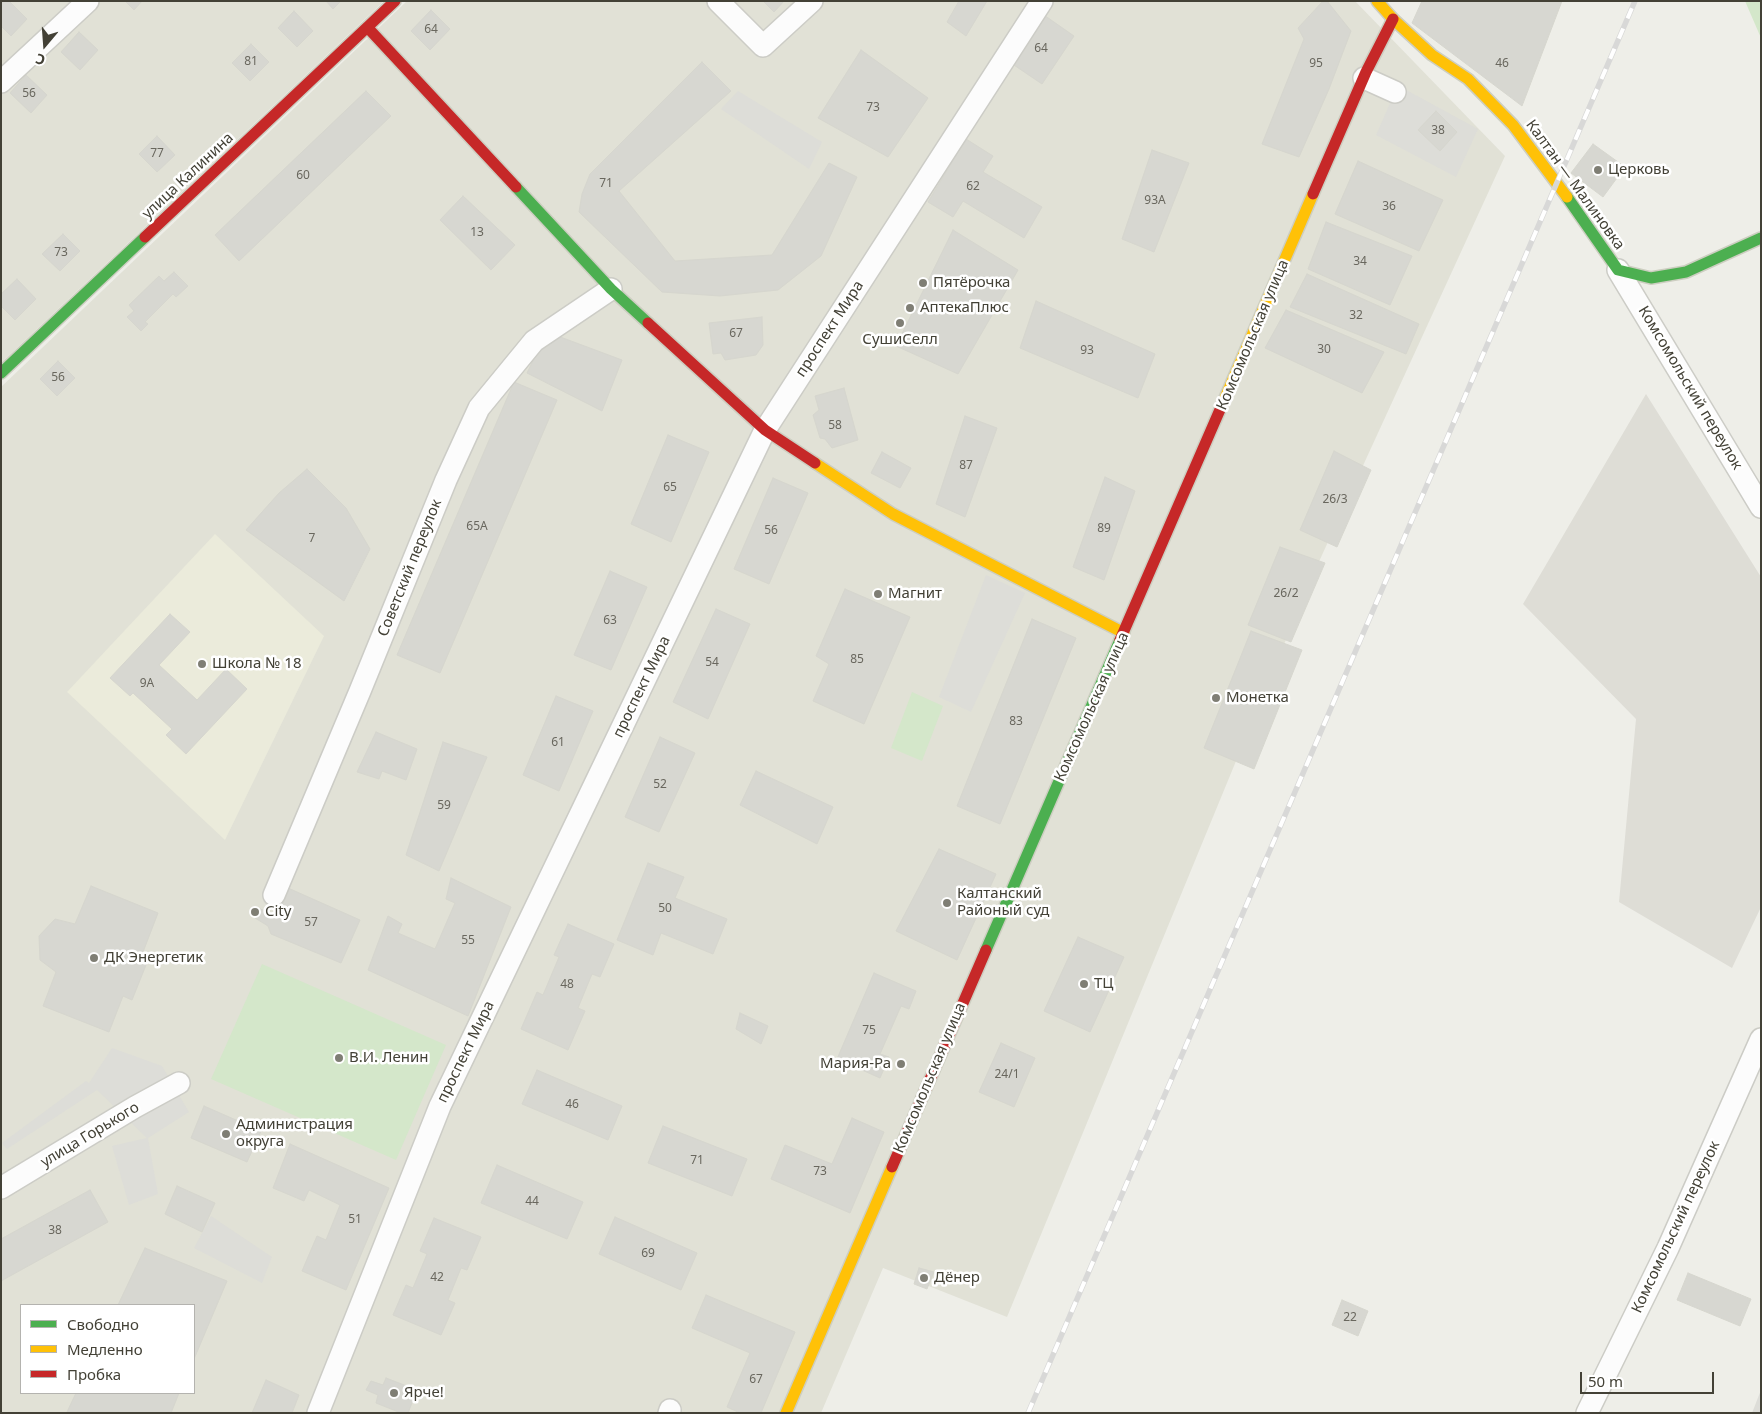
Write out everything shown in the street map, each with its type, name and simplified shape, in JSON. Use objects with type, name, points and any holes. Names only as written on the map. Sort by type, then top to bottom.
[{"type":"street","points":[[5,69],[88,1]]},
{"type":"street","name":"улица Калинина","points":[[1,373],[395,1]]},
{"type":"street","points":[[718,1],[763,46],[812,1]]},
{"type":"street","name":"проспект Мира","points":[[318,1413],[440,1106],[765,430],[1042,1]]},
{"type":"street","name":"Калтан — Малиновка","points":[[1377,1],[1396,10],[1432,55],[1468,79],[1513,124],[1557,182],[1618,270],[1651,278],[1686,272],[1761,238]]},
{"type":"street","name":"Комсомольская улица","points":[[786,1413],[1364,78],[1396,10]]},
{"type":"street","points":[[368,28],[611,289],[765,430],[893,514],[1124,633]]},
{"type":"street","points":[[1364,78],[1394,92]]},
{"type":"street","name":"Комсомольский переулок","points":[[1618,270],[1761,507]]},
{"type":"street","name":"Советский переулок","points":[[274,895],[446,480],[479,408],[534,341],[611,289]]},
{"type":"street","name":"Комсомольский переулок","points":[[1586,1413],[1668,1248],[1761,1039]]},
{"type":"street","name":"улица Горького","points":[[1,1188],[135,1107],[179,1083]]},
{"type":"shaded area","points":[[1,1],[384,1],[1,363]]},
{"type":"shaded area","points":[[407,1],[1355,1],[1505,156],[1311,579],[1007,1317],[883,1268],[821,1413],[1,1413],[1,387]]},
{"type":"shaded area","points":[[1399,86],[1478,129],[1456,177],[1376,135]]},
{"type":"shaded area","points":[[738,91],[822,142],[809,169],[721,109]]},
{"type":"shaded area","points":[[1646,394],[1761,577],[1761,907],[1732,968],[1619,902],[1636,719],[1523,604]]},
{"type":"shaded area","name":"Школа № 18","points":[[215,534],[324,636],[225,840],[67,692]]},
{"type":"shaded area","points":[[986,575],[1025,593],[971,712],[939,697]]},
{"type":"shaded area","points":[[112,1048],[162,1066],[189,1112],[148,1138],[158,1194],[129,1205],[112,1146],[147,1138],[97,1090],[7,1149],[2,1143],[86,1081],[89,1083]]},
{"type":"shaded area","points":[[211,1216],[272,1257],[262,1283],[194,1248]]},
{"type":"shaded area","points":[[1761,1390],[1761,1413],[1752,1413]]},
{"type":"green space","points":[[1745,1],[1761,1],[1761,38]]},
{"type":"green space","points":[[912,692],[943,706],[922,761],[891,748]]},
{"type":"green space","points":[[262,964],[446,1045],[396,1160],[211,1079]]},
{"type":"building","points":[[4,1],[9,1],[27,19],[11,36],[1,26],[1,4]]},
{"type":"building","points":[[125,1],[142,1],[134,10]]},
{"type":"building","points":[[326,1],[341,1],[333,9]]},
{"type":"building","points":[[763,1],[784,1],[774,12]]},
{"type":"building","points":[[959,1],[987,1],[966,36],[947,22]]},
{"type":"building","points":[[1323,1],[1327,1],[1351,31],[1329,89],[1299,157],[1262,144],[1304,39],[1298,28]]},
{"type":"building","points":[[1422,1],[1562,1],[1522,106],[1412,23]]},
{"type":"building","points":[[431,10],[450,29],[430,50],[411,31]]},
{"type":"building","points":[[294,11],[313,31],[297,47],[278,28]]},
{"type":"building","points":[[1041,13],[1074,36],[1042,84],[1008,61]]},
{"type":"building","points":[[79,32],[98,50],[80,70],[61,52]]},
{"type":"building","points":[[251,44],[269,62],[250,81],[232,63]]},
{"type":"building","points":[[861,50],[928,98],[888,157],[818,118]]},
{"type":"building","points":[[702,62],[731,91],[619,191],[675,261],[772,255],[829,163],[857,177],[821,256],[778,290],[720,296],[662,292],[579,212],[582,194],[590,174]]},
{"type":"building","points":[[26,75],[47,95],[31,113],[10,93]]},
{"type":"building","points":[[366,91],[391,116],[239,261],[215,235]]},
{"type":"building","points":[[1436,111],[1457,132],[1440,151],[1418,130]]},
{"type":"building","points":[[157,136],[175,155],[157,172],[139,154]]},
{"type":"building","points":[[966,139],[993,156],[983,172],[1042,207],[1024,238],[963,201],[953,217],[928,202]]},
{"type":"building","name":"Церковь","points":[[1593,144],[1625,167],[1603,197],[1571,173]]},
{"type":"building","points":[[1152,150],[1189,163],[1154,252],[1122,239]]},
{"type":"building","points":[[1358,161],[1443,200],[1419,251],[1335,214]]},
{"type":"building","points":[[463,196],[515,245],[491,270],[440,220]]},
{"type":"building","points":[[1326,222],[1412,256],[1390,305],[1308,269]]},
{"type":"building","points":[[953,230],[1018,270],[958,374],[896,346]]},
{"type":"building","points":[[63,234],[80,251],[60,271],[42,254]]},
{"type":"building","points":[[174,272],[188,286],[176,297],[173,294],[145,322],[148,324],[141,331],[127,317],[134,311],[129,305],[159,276],[164,281]]},
{"type":"building","points":[[1307,274],[1419,324],[1406,354],[1290,307]]},
{"type":"building","points":[[17,279],[36,299],[15,320],[1,306],[1,294]]},
{"type":"building","points":[[1036,301],[1155,354],[1138,398],[1020,348]]},
{"type":"building","points":[[1286,310],[1384,352],[1362,393],[1265,348]]},
{"type":"building","points":[[762,317],[763,345],[756,355],[725,360],[721,353],[713,354],[709,323]]},
{"type":"building","points":[[547,332],[622,360],[602,411],[527,373]]},
{"type":"building","points":[[58,361],[75,378],[57,396],[40,379]]},
{"type":"building","points":[[514,382],[557,400],[440,673],[397,655]]},
{"type":"building","points":[[844,388],[858,440],[832,448],[825,439],[820,438],[813,415],[819,410],[815,396]]},
{"type":"building","points":[[965,416],[997,428],[965,517],[936,504]]},
{"type":"building","points":[[668,435],[709,452],[671,542],[631,524]]},
{"type":"building","points":[[1334,451],[1371,470],[1337,547],[1300,530]]},
{"type":"building","points":[[882,452],[911,468],[900,488],[871,473]]},
{"type":"building","points":[[307,469],[346,508],[370,549],[344,601],[246,530],[279,493]]},
{"type":"building","points":[[1105,477],[1135,491],[1104,580],[1073,567]]},
{"type":"building","points":[[773,478],[808,493],[769,584],[734,569]]},
{"type":"building","points":[[1280,547],[1325,563],[1291,642],[1248,625]]},
{"type":"building","points":[[610,571],[647,587],[611,670],[574,655]]},
{"type":"building","points":[[845,589],[910,617],[864,724],[813,701],[829,664],[816,656]]},
{"type":"building","points":[[716,609],[750,624],[708,719],[673,702]]},
{"type":"building","points":[[170,614],[190,632],[159,665],[197,700],[226,669],[247,689],[186,754],[166,735],[172,729],[133,693],[130,696],[110,678]]},
{"type":"building","points":[[1032,619],[1076,638],[1000,824],[957,806]]},
{"type":"building","points":[[1251,631],[1302,650],[1254,769],[1204,748]]},
{"type":"building","points":[[556,696],[593,711],[559,791],[523,775]]},
{"type":"building","points":[[376,732],[417,749],[406,780],[382,771],[379,779],[357,772]]},
{"type":"building","points":[[660,737],[695,753],[659,832],[625,817]]},
{"type":"building","points":[[443,742],[487,757],[439,871],[406,855]]},
{"type":"building","points":[[756,771],[833,807],[817,844],[740,805]]},
{"type":"building","name":"Калтанский Районый суд","points":[[939,849],[996,874],[957,960],[896,931]]},
{"type":"building","points":[[648,863],[684,877],[675,898],[727,919],[713,954],[661,933],[653,955],[617,940]]},
{"type":"building","points":[[451,878],[511,907],[468,1016],[368,970],[388,916],[402,924],[398,933],[435,949],[455,903],[446,899]]},
{"type":"building","name":"ДК Энергетик","points":[[91,886],[158,913],[143,952],[150,955],[132,1000],[123,996],[109,1032],[43,1006],[56,972],[40,960],[39,936],[55,919],[75,924]]},
{"type":"building","points":[[288,888],[360,920],[341,963],[271,934],[268,926],[255,918],[260,909],[275,914]]},
{"type":"building","points":[[568,924],[614,944],[600,977],[592,974],[578,1008],[585,1011],[568,1050],[521,1029],[537,992],[543,995],[559,957],[554,955]]},
{"type":"building","name":"ТЦ","points":[[1078,937],[1124,957],[1090,1032],[1044,1011]]},
{"type":"building","points":[[874,973],[916,991],[909,1009],[901,1006],[880,1054],[889,1057],[880,1078],[837,1059]]},
{"type":"building","points":[[740,1013],[768,1026],[761,1044],[736,1029]]},
{"type":"building","points":[[1001,1043],[1035,1058],[1014,1107],[979,1092]]},
{"type":"building","points":[[537,1070],[622,1106],[608,1140],[522,1104]]},
{"type":"building","name":"Администрация округа","points":[[204,1106],[261,1131],[247,1162],[191,1138]]},
{"type":"building","points":[[852,1118],[884,1132],[850,1213],[771,1179],[785,1145],[832,1164]]},
{"type":"building","points":[[663,1126],[747,1159],[732,1196],[648,1163]]},
{"type":"building","points":[[290,1144],[389,1188],[346,1290],[302,1271],[317,1236],[326,1240],[340,1205],[309,1190],[304,1201],[273,1188]]},
{"type":"building","points":[[497,1165],[583,1202],[567,1239],[481,1203]]},
{"type":"building","points":[[177,1186],[215,1203],[202,1232],[165,1214]]},
{"type":"building","points":[[90,1190],[108,1222],[1,1281],[1,1239]]},
{"type":"building","points":[[615,1217],[697,1253],[681,1290],[599,1254]]},
{"type":"building","points":[[434,1218],[481,1237],[467,1270],[461,1268],[448,1300],[455,1303],[441,1335],[393,1315],[406,1285],[413,1288],[427,1254],[420,1251]]},
{"type":"building","points":[[145,1248],[227,1281],[195,1357],[195,1304],[118,1304]]},
{"type":"building","name":"Дёнер","points":[[919,1268],[934,1272],[927,1289],[914,1284]]},
{"type":"building","points":[[1688,1273],[1751,1299],[1740,1326],[1677,1300]]},
{"type":"building","points":[[706,1295],[795,1332],[761,1413],[740,1413],[727,1407],[750,1353],[692,1328]]},
{"type":"building","points":[[1342,1300],[1368,1311],[1358,1336],[1332,1325]]},
{"type":"building","name":"Ярче!","points":[[386,1378],[417,1390],[408,1413],[401,1413],[376,1403],[378,1395],[366,1390],[371,1381],[383,1385]]},
{"type":"building","points":[[266,1380],[299,1395],[292,1413],[252,1413]]},
{"type":"building","points":[[76,1394],[179,1394],[171,1413],[67,1412]]},
{"type":"railway","points":[[1028,1413],[1635,1]]},
{"type":"traffic: fast","points":[[516,187],[611,289],[648,323]]},
{"type":"traffic: fast","points":[[1567,197],[1618,270],[1651,278],[1686,272],[1761,238]]},
{"type":"traffic: fast","points":[[1,373],[145,237]]},
{"type":"traffic: fast","points":[[986,950],[1120,640]]},
{"type":"traffic: slow","points":[[1377,1],[1393,19],[1432,55],[1468,79],[1513,125],[1567,197]]},
{"type":"traffic: slow","points":[[1222,405],[1313,194]]},
{"type":"traffic: slow","points":[[815,463],[893,514],[1124,633]]},
{"type":"traffic: slow","points":[[786,1413],[892,1167]]},
{"type":"traffic: jam","points":[[145,237],[395,1]]},
{"type":"traffic: jam","points":[[1313,194],[1366,72],[1393,19]]},
{"type":"traffic: jam","points":[[368,28],[516,187]]},
{"type":"traffic: jam","points":[[648,323],[765,430],[815,463]]},
{"type":"traffic: jam","points":[[1120,640],[1222,405]]},
{"type":"traffic: jam","points":[[892,1167],[986,950]]},
{"type":"place","name":"Церковь","points":[[1598,170]]},
{"type":"place","name":"Пятёрочка","points":[[923,283]]},
{"type":"place","name":"АптекаПлюс","points":[[910,308]]},
{"type":"place","name":"СушиСелл","points":[[900,323]]},
{"type":"place","name":"Магнит","points":[[878,594]]},
{"type":"place","name":"Школа № 18","points":[[202,664]]},
{"type":"place","name":"Монетка","points":[[1216,698]]},
{"type":"place","name":"Калтанский Районый суд","points":[[947,903]]},
{"type":"place","name":"City","points":[[255,912]]},
{"type":"place","name":"ДК Энергетик","points":[[94,958]]},
{"type":"place","name":"ТЦ","points":[[1084,984]]},
{"type":"place","name":"В.И. Ленин","points":[[339,1058]]},
{"type":"place","name":"Мария-Ра","points":[[901,1064]]},
{"type":"place","name":"Администрация округа","points":[[226,1134]]},
{"type":"place","name":"Дёнер","points":[[924,1278]]},
{"type":"place","name":"Ярче!","points":[[394,1393]]}]
